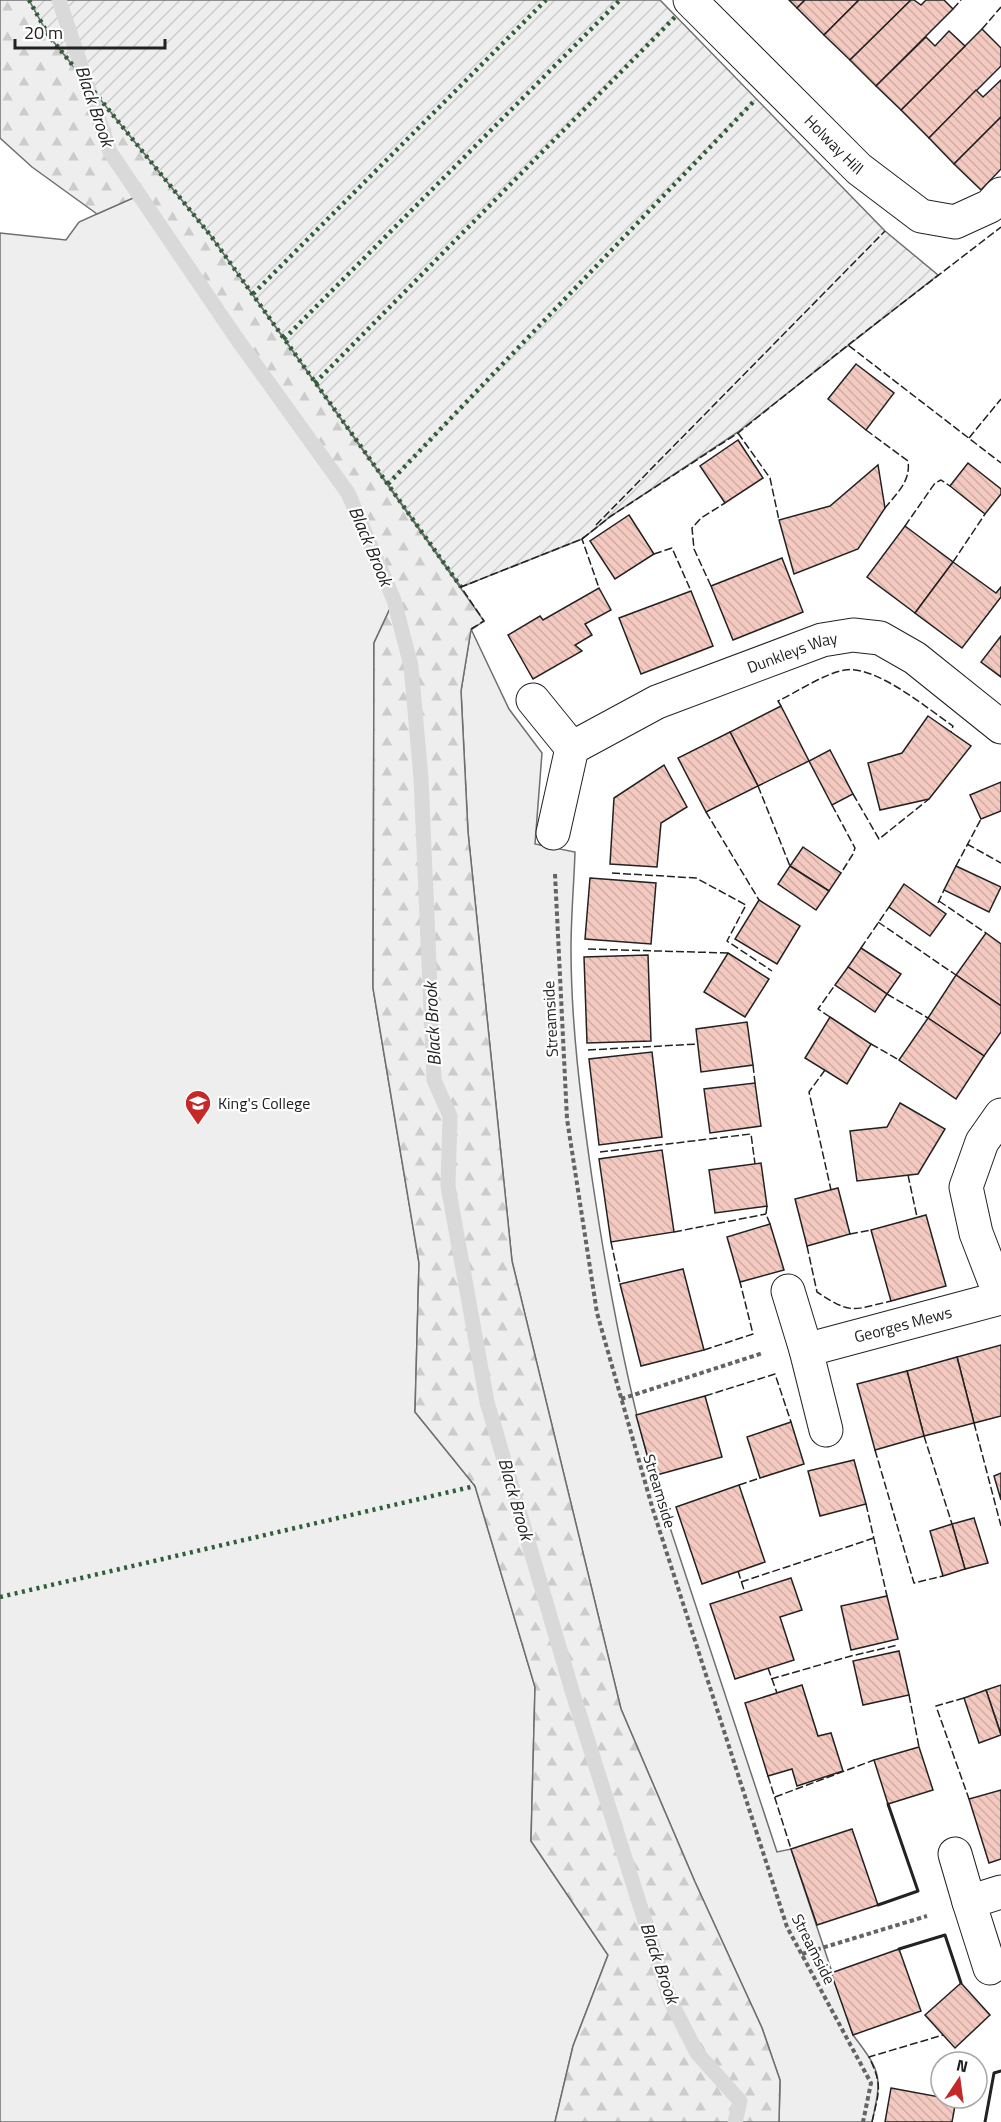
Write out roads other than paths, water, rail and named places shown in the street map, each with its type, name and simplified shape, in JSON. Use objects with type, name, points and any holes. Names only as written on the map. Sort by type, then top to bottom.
[{"type":"street","name":"Holway Hill","points":[[690,0],[860,170],[921,216],[955,222],[990,206],[1001,194]]},
{"type":"street","name":"Dunkleys Way","points":[[572,748],[657,702],[822,640],[853,634],[880,638],[915,658],[1001,727]]},
{"type":"street","points":[[533,700],[572,748],[553,834]]},
{"type":"street","points":[[1001,1114],[982,1142],[966,1186],[976,1233],[1001,1298]]},
{"type":"street","points":[[788,1291],[805,1345],[826,1430]]},
{"type":"street","name":"Georges Mews","points":[[805,1345],[1001,1298]]},
{"type":"street","points":[[955,1854],[990,1968]]},
{"type":"street","points":[[969,1902],[1001,1892]]},
{"type":"waterway","name":"Black Brook","points":[[59,0],[110,152],[237,339],[348,493],[394,600],[411,666],[421,778],[434,1080],[450,1116],[448,1186],[487,1402],[573,1694],[670,2000],[697,2053],[740,2101],[735,2122]]},
{"type":"place","name":"King's College","points":[[198,1126]]}]
